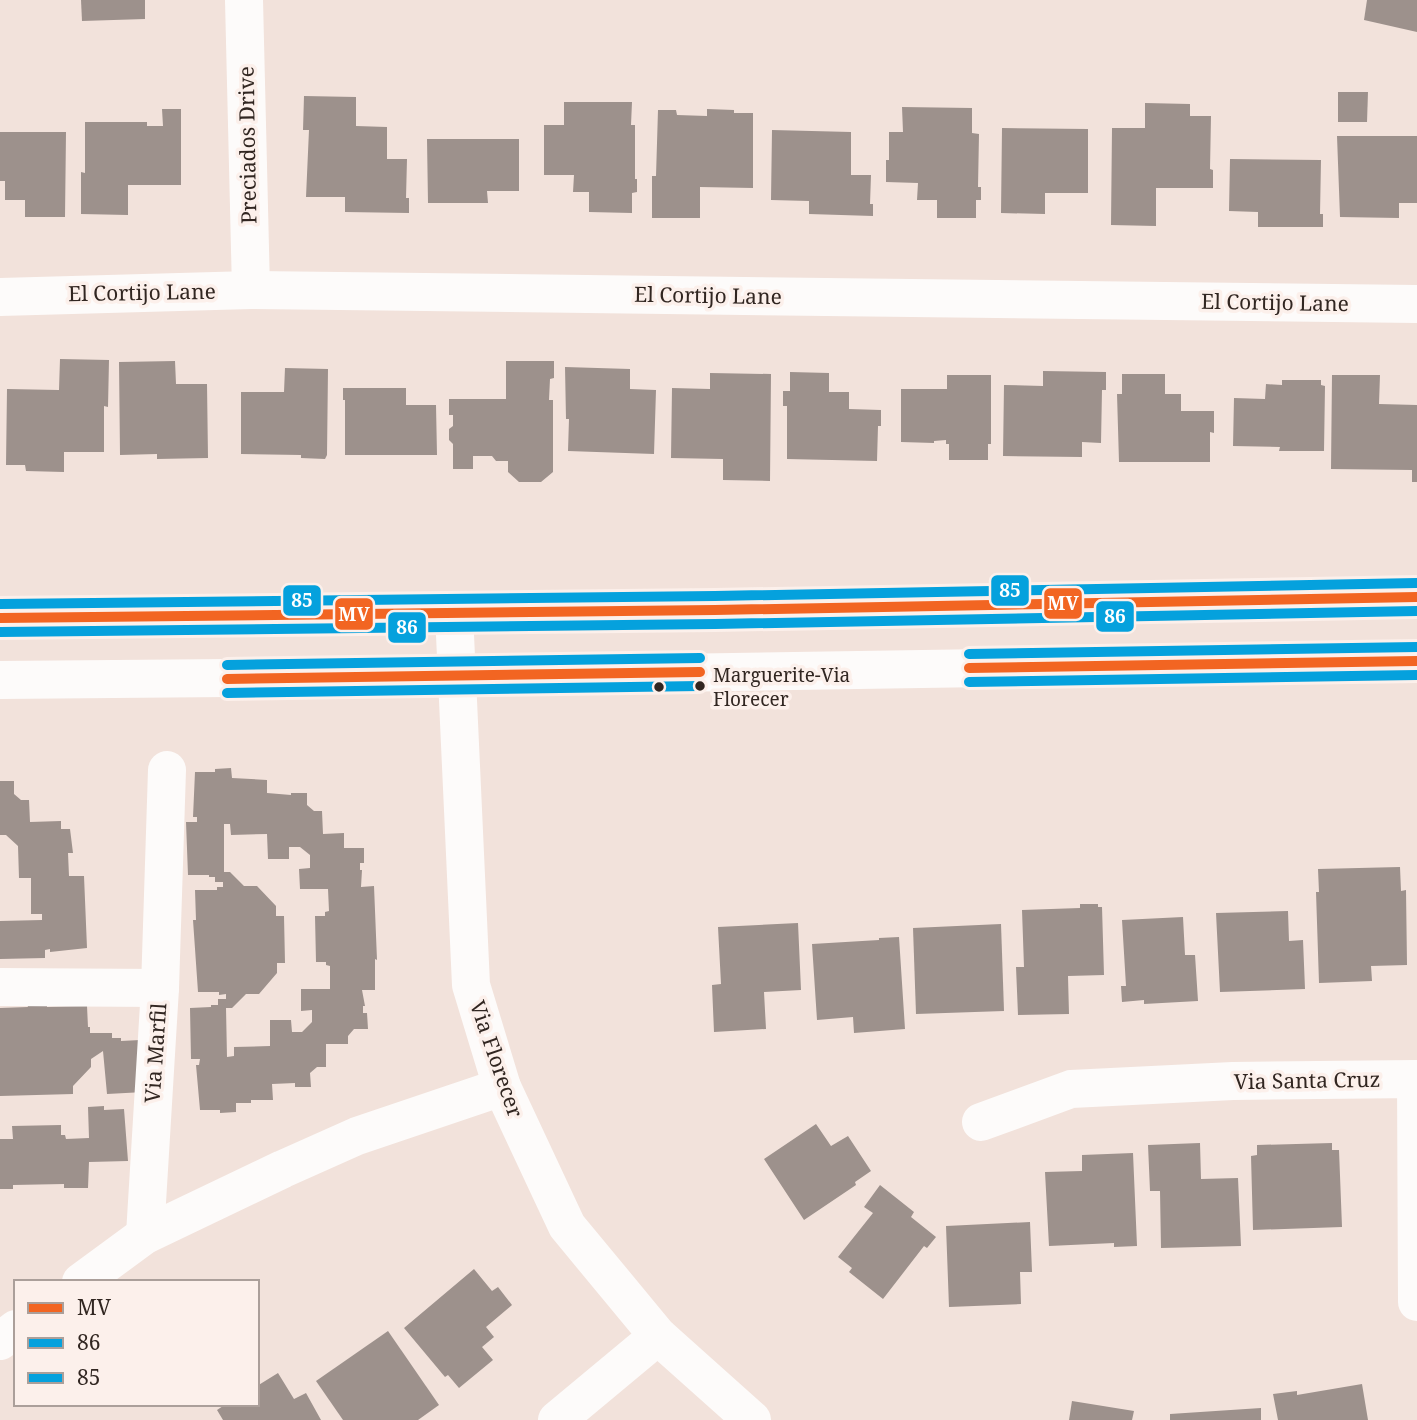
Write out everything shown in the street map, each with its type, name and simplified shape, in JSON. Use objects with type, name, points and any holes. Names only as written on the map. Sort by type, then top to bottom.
[{"type":"street","name":"Preciados Drive","points":[[244,0],[251,290]]},
{"type":"street","name":"El Cortijo Lane","points":[[0,297],[251,290],[1417,304]]},
{"type":"street","points":[[0,618],[1417,597]]},
{"type":"street","name":"Via Florecer","points":[[454,613],[471,985],[502,1087],[567,1226],[658,1336],[752,1420]]},
{"type":"street","points":[[0,680],[456,676],[1417,661]]},
{"type":"street","points":[[160,988],[167,769]]},
{"type":"street","name":"Via Marfil","points":[[0,988],[160,988],[145,1235]]},
{"type":"street","name":"Via Santa Cruz","points":[[981,1122],[1071,1089],[1233,1081],[1416,1079],[1417,1302]]},
{"type":"street","points":[[84,1280],[145,1235],[283,1169],[357,1136],[502,1087]]},
{"type":"street","points":[[557,1420],[658,1336]]},
{"type":"building","points":[[81,0],[145,0],[145,19],[82,21]]},
{"type":"building","points":[[1367,0],[1417,0],[1417,32],[1364,20]]},
{"type":"building","points":[[1338,92],[1368,92],[1367,122],[1338,122]]},
{"type":"building","points":[[304,96],[356,97],[356,126],[387,127],[387,159],[407,159],[406,198],[409,198],[409,213],[345,212],[345,197],[306,197],[309,130],[303,130]]},
{"type":"building","points":[[564,102],[632,102],[631,125],[635,125],[637,192],[632,193],[632,213],[589,212],[589,192],[573,192],[574,175],[544,175],[544,125],[564,125]]},
{"type":"building","points":[[1145,103],[1190,104],[1190,116],[1211,116],[1210,169],[1213,170],[1213,188],[1156,188],[1156,226],[1111,225],[1112,128],[1145,128]]},
{"type":"building","points":[[902,107],[972,108],[972,133],[979,134],[978,187],[981,187],[981,200],[976,200],[976,218],[937,218],[937,200],[917,200],[918,183],[886,182],[889,132],[903,132]]},
{"type":"building","points":[[162,109],[181,109],[181,185],[128,185],[128,215],[81,214],[81,172],[85,173],[85,122],[147,122],[147,126],[163,126]]},
{"type":"building","points":[[707,109],[753,113],[753,188],[700,187],[700,218],[652,218],[652,176],[656,176],[658,110],[676,110],[677,115],[707,116]]},
{"type":"building","points":[[1002,128],[1088,129],[1088,193],[1045,193],[1045,214],[1001,213]]},
{"type":"building","points":[[772,130],[851,132],[851,175],[871,175],[870,204],[873,204],[873,216],[809,214],[809,201],[771,200]]},
{"type":"building","points":[[0,132],[66,132],[65,217],[25,217],[25,200],[5,200],[5,181],[0,181]]},
{"type":"building","points":[[1337,136],[1417,136],[1417,203],[1399,203],[1399,218],[1340,217]]},
{"type":"building","points":[[427,139],[519,139],[519,191],[487,191],[488,203],[428,203]]},
{"type":"building","points":[[1230,159],[1321,160],[1320,214],[1323,214],[1323,227],[1258,227],[1258,212],[1229,211]]},
{"type":"building","points":[[60,359],[109,360],[108,407],[104,406],[104,452],[64,452],[64,472],[26,471],[25,465],[6,465],[7,389],[59,390]]},
{"type":"building","points":[[175,361],[176,384],[207,384],[208,458],[157,459],[157,454],[120,455],[119,362]]},
{"type":"building","points":[[506,361],[554,361],[554,378],[550,379],[549,400],[553,400],[553,472],[541,482],[519,482],[508,472],[508,461],[496,461],[492,456],[473,456],[473,469],[453,469],[453,444],[449,440],[449,429],[453,426],[453,415],[449,415],[449,399],[506,399]]},
{"type":"building","points":[[565,367],[630,369],[630,389],[656,390],[654,454],[568,451],[569,419],[566,419]]},
{"type":"building","points":[[285,368],[328,369],[325,459],[301,458],[301,455],[241,454],[241,392],[284,392]]},
{"type":"building","points":[[1043,371],[1106,372],[1106,390],[1102,390],[1101,443],[1082,442],[1082,457],[1003,456],[1004,385],[1043,386]]},
{"type":"building","points":[[790,372],[829,373],[829,392],[849,392],[849,409],[881,410],[877,461],[787,459],[787,406],[783,406],[783,391],[790,391]]},
{"type":"building","points":[[710,373],[771,374],[770,481],[723,480],[723,459],[671,458],[672,388],[710,389]]},
{"type":"building","points":[[1122,374],[1165,374],[1165,394],[1181,394],[1181,411],[1214,411],[1214,433],[1210,432],[1210,462],[1119,462],[1117,394],[1122,394]]},
{"type":"building","points":[[947,375],[991,375],[991,444],[988,444],[988,460],[949,460],[949,444],[946,444],[946,440],[934,443],[901,442],[901,389],[947,389]]},
{"type":"building","points":[[1332,375],[1380,375],[1379,404],[1417,405],[1417,482],[1412,482],[1412,470],[1331,469]]},
{"type":"building","points":[[1282,380],[1321,380],[1321,385],[1325,386],[1324,451],[1279,451],[1280,447],[1233,446],[1234,398],[1265,399],[1266,384],[1282,385]]},
{"type":"building","points":[[343,388],[406,388],[406,405],[436,405],[437,455],[345,455]]},
{"type":"building","points":[[231,768],[232,778],[267,780],[267,793],[307,793],[307,805],[314,811],[322,811],[323,834],[344,833],[344,848],[364,848],[364,863],[360,863],[361,887],[374,886],[377,960],[375,959],[375,990],[362,990],[365,1006],[363,1013],[367,1013],[368,1029],[354,1029],[348,1036],[348,1044],[326,1044],[326,1067],[317,1067],[310,1073],[311,1087],[295,1087],[295,1083],[272,1084],[273,1100],[236,1103],[236,1112],[220,1113],[220,1110],[200,1110],[196,1065],[199,1065],[200,1059],[191,1059],[190,1008],[211,1007],[218,1005],[218,999],[226,999],[226,994],[219,995],[219,992],[198,992],[193,920],[196,920],[195,890],[217,890],[217,887],[223,887],[223,882],[215,882],[215,877],[209,875],[188,875],[186,822],[197,822],[197,817],[193,817],[195,772],[215,772],[215,769]],"holes":[[[224,824],[230,824],[231,835],[267,834],[268,859],[289,859],[289,847],[300,847],[310,855],[310,868],[299,869],[300,889],[328,889],[329,911],[325,912],[325,916],[315,916],[316,962],[326,962],[326,965],[330,966],[330,989],[301,989],[301,1011],[312,1010],[312,1022],[302,1032],[292,1032],[291,1020],[270,1020],[270,1046],[234,1047],[234,1056],[227,1057],[226,1008],[232,1008],[246,994],[259,994],[277,973],[277,963],[285,963],[284,916],[276,916],[276,906],[257,886],[244,886],[230,872],[224,872]]]},
{"type":"building","points":[[0,781],[14,781],[14,794],[21,800],[29,800],[30,822],[61,821],[61,829],[70,829],[73,853],[68,853],[69,876],[84,876],[87,948],[50,952],[50,949],[45,950],[45,958],[0,959],[0,921],[42,920],[42,914],[31,914],[31,878],[19,878],[18,846],[6,835],[0,835]]},
{"type":"building","points":[[1400,867],[1401,891],[1406,890],[1407,965],[1371,966],[1372,981],[1319,983],[1316,892],[1319,892],[1318,869]]},
{"type":"building","points":[[1080,904],[1098,904],[1098,907],[1102,907],[1104,975],[1068,976],[1069,1014],[1018,1015],[1016,967],[1024,967],[1022,910],[1080,908]]},
{"type":"building","points":[[1288,911],[1289,941],[1303,940],[1305,989],[1220,992],[1216,913]]},
{"type":"building","points":[[1183,917],[1185,955],[1195,955],[1198,1001],[1144,1004],[1144,1000],[1122,1002],[1121,986],[1126,986],[1122,920]]},
{"type":"building","points":[[798,923],[801,990],[764,992],[766,1029],[714,1032],[712,985],[721,984],[718,927]]},
{"type":"building","points":[[1001,924],[1004,1011],[916,1014],[913,928]]},
{"type":"building","points":[[899,937],[905,1029],[854,1033],[853,1017],[817,1020],[812,944]]},
{"type":"building","points":[[27,1004],[47,1004],[47,1007],[87,1006],[90,1033],[112,1033],[112,1038],[121,1038],[121,1041],[140,1040],[144,1092],[107,1094],[103,1051],[91,1059],[91,1067],[73,1086],[73,1094],[0,1096],[0,1008],[28,1007]]},
{"type":"building","points":[[104,1106],[104,1110],[124,1109],[128,1161],[89,1162],[88,1188],[64,1188],[64,1184],[13,1185],[13,1189],[0,1189],[0,1139],[13,1139],[12,1126],[61,1125],[61,1135],[65,1135],[66,1139],[89,1138],[88,1107]]},
{"type":"building","points":[[816,1124],[831,1146],[848,1136],[871,1171],[855,1182],[856,1185],[804,1220],[764,1159]]},
{"type":"building","points":[[1200,1143],[1201,1179],[1238,1178],[1241,1246],[1161,1248],[1160,1191],[1150,1191],[1148,1145]]},
{"type":"building","points":[[1332,1143],[1332,1150],[1339,1150],[1342,1227],[1253,1230],[1251,1156],[1257,1155],[1257,1145]]},
{"type":"building","points":[[1133,1153],[1137,1246],[1114,1247],[1114,1243],[1049,1246],[1045,1172],[1082,1171],[1082,1155]]},
{"type":"building","points":[[880,1185],[914,1212],[911,1217],[936,1237],[927,1248],[924,1246],[883,1299],[849,1272],[852,1268],[838,1257],[873,1213],[864,1207]]},
{"type":"building","points":[[1030,1222],[1032,1272],[1020,1272],[1021,1304],[949,1307],[946,1226]]},
{"type":"building","points":[[474,1269],[492,1291],[498,1287],[512,1305],[486,1327],[494,1337],[482,1347],[493,1360],[459,1388],[448,1375],[445,1377],[404,1328]]},
{"type":"building","points":[[388,1331],[439,1405],[418,1420],[343,1420],[316,1381]]},
{"type":"building","points":[[278,1373],[294,1399],[306,1393],[321,1420],[223,1420],[217,1410],[223,1406],[259,1406],[259,1385]]},
{"type":"building","points":[[1362,1384],[1368,1420],[1278,1420],[1273,1394],[1297,1391],[1297,1395]]},
{"type":"building","points":[[1072,1401],[1134,1411],[1132,1420],[1069,1420]]},
{"type":"building","points":[[1261,1408],[1261,1420],[1170,1420],[1170,1414]]},
{"type":"transit line","name":"85","points":[[0,604],[715,596],[1417,583]]},
{"type":"transit line","name":"MV","points":[[0,618],[715,610],[1417,597]]},
{"type":"transit line","name":"86","points":[[0,632],[715,624],[1417,611]]},
{"type":"transit line","name":"85","points":[[969,654],[1417,647]]},
{"type":"transit line","name":"85","points":[[227,665],[700,658]]},
{"type":"transit line","name":"MV","points":[[969,668],[1417,661]]},
{"type":"transit line","name":"MV","points":[[227,679],[700,672]]},
{"type":"transit line","name":"86","points":[[969,682],[1417,675]]},
{"type":"transit line","name":"86","points":[[227,693],[700,686]]},
{"type":"place","name":"Marguerite-Via Florecer","points":[[700,686]]}]
